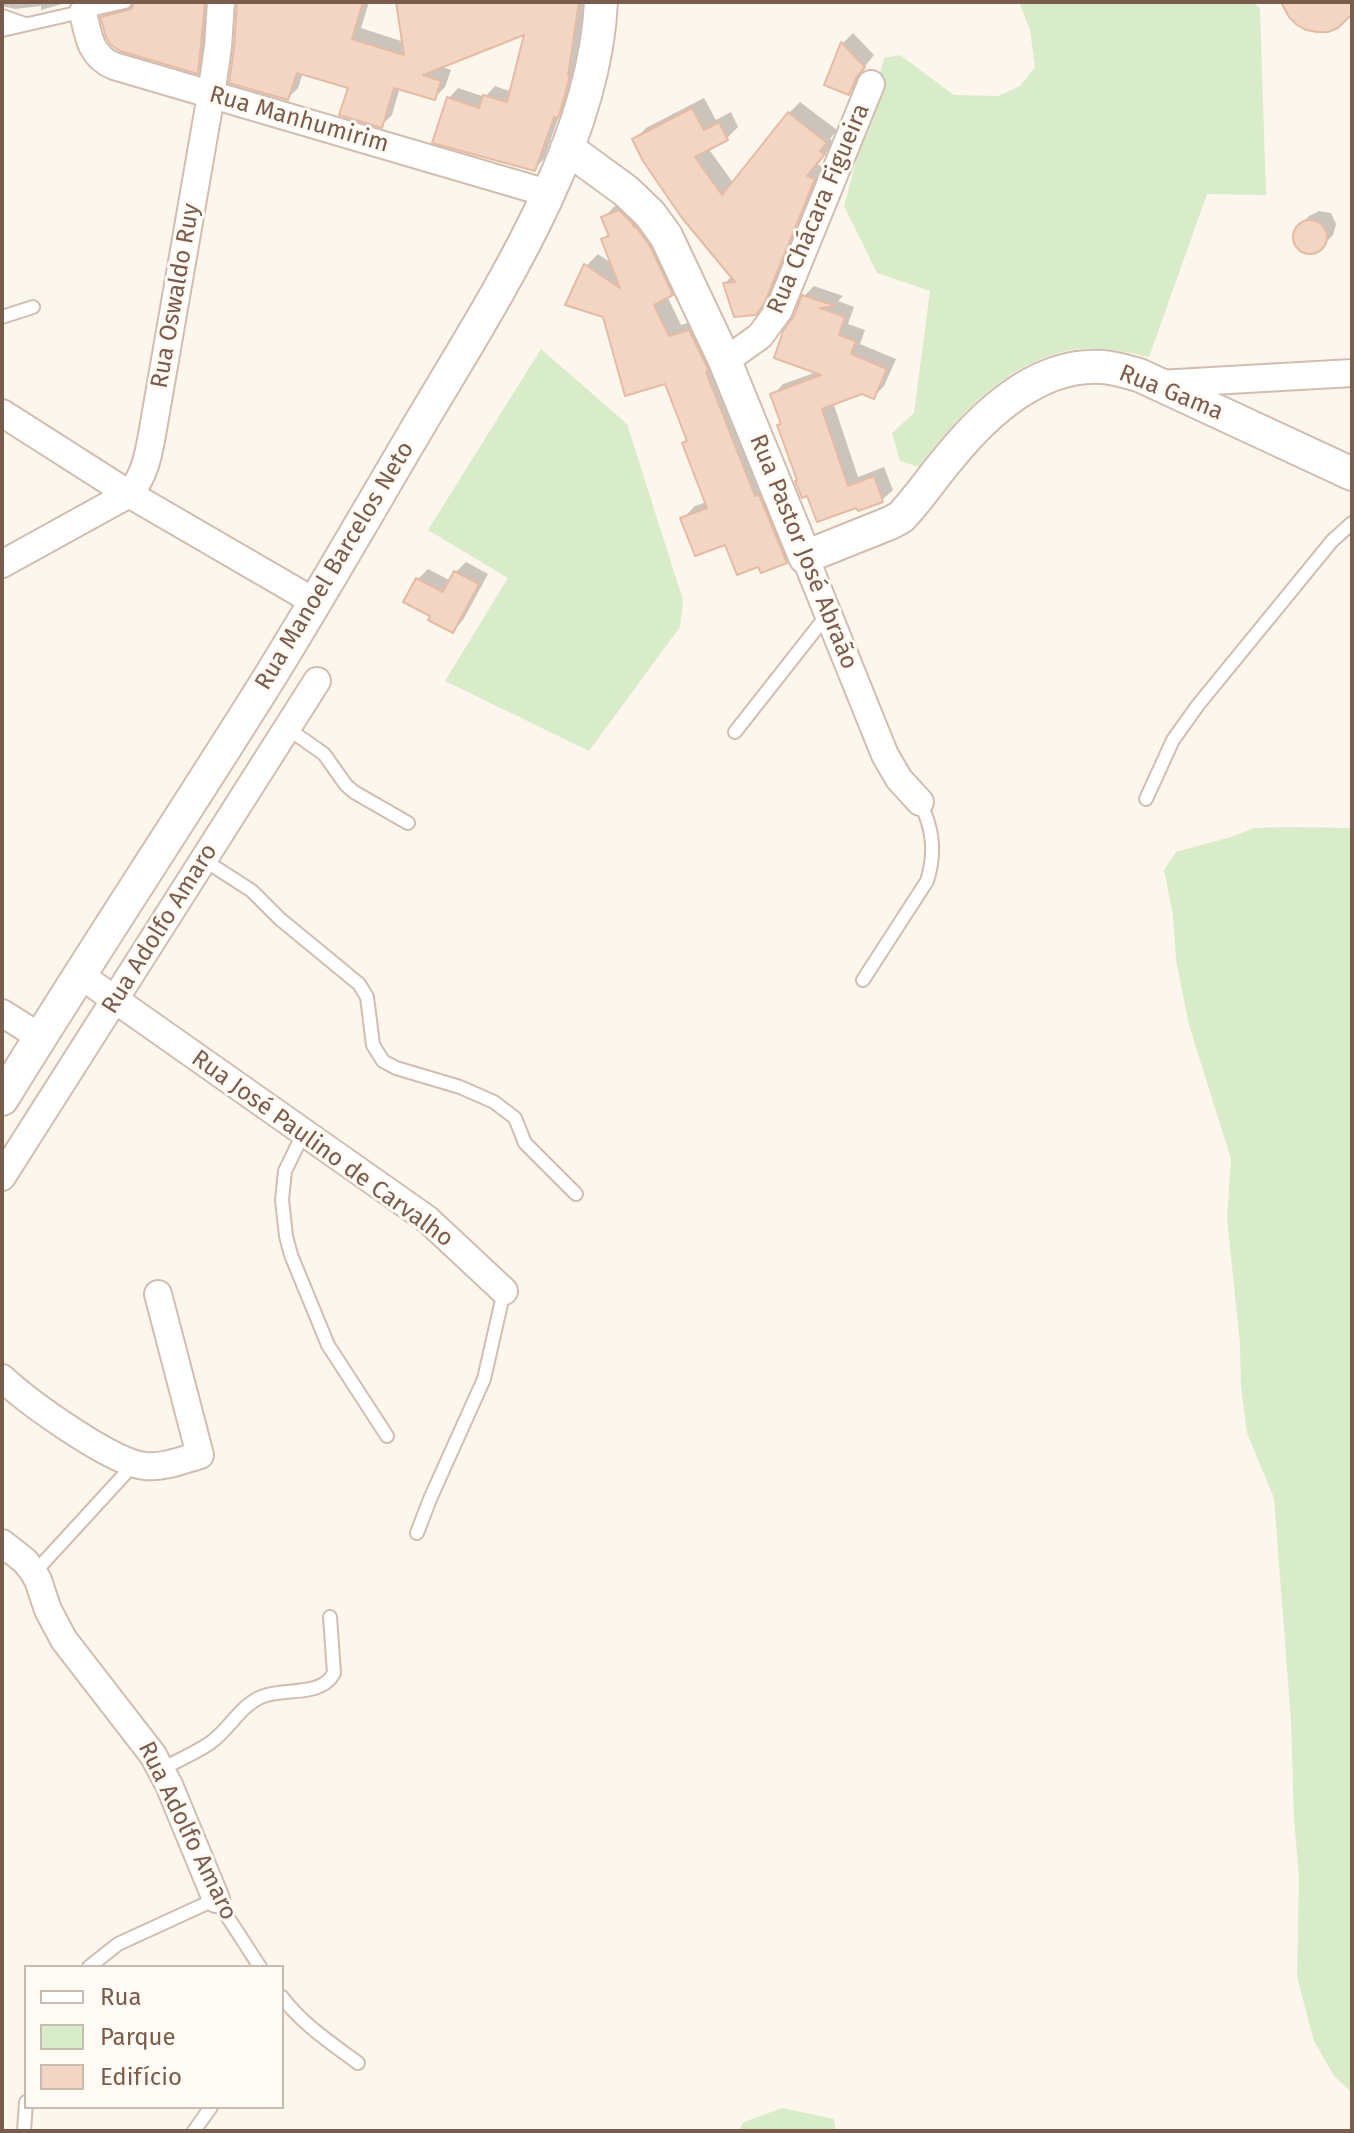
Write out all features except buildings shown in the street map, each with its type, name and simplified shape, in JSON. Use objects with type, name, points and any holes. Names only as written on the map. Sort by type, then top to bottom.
[{"type":"street","name":"Rua Oswaldo Ruy","points":[[129,494],[139,482],[149,450],[211,95],[221,2]]},
{"type":"street","name":"Rua Manoel Barcelos Neto","points":[[2,1099],[315,602],[505,277],[567,148],[590,78],[601,2]]},
{"type":"street","name":"Rua Manhumirim","points":[[83,12],[91,46],[107,63],[547,193]]},
{"type":"street","name":"Rua Chácara Figueira","points":[[725,361],[760,336],[779,310],[871,84]]},
{"type":"street","name":"Rua Pastor José Abraão","points":[[567,148],[626,191],[650,214],[666,236],[725,361],[885,755],[899,779],[920,802]]},
{"type":"street","name":"Rua Gama","points":[[805,557],[901,517],[980,424],[1017,394],[1047,376],[1083,367],[1130,372],[1352,474]]},
{"type":"street","points":[[1159,384],[1352,373]]},
{"type":"street","points":[[2,413],[129,494],[315,602]]},
{"type":"street","points":[[149,450],[148,478],[163,514]]},
{"type":"street","points":[[2,564],[129,494]]},
{"type":"street","name":"Rua Adolfo Amaro","points":[[2,1177],[317,681]]},
{"type":"street","name":"Rua José Paulino de Carvalho","points":[[80,975],[427,1219],[504,1291]]},
{"type":"street","points":[[2,1013],[40,1037]]},
{"type":"street","points":[[2,1378],[61,1423],[122,1460],[151,1466],[200,1455],[158,1294]]},
{"type":"street","name":"Rua Adolfo Amaro","points":[[2,1543],[25,1561],[34,1573],[57,1628],[143,1740],[161,1769],[216,1899]]},
{"type":"lane","points":[[2,30],[125,2]]},
{"type":"lane","points":[[2,16],[26,25]]},
{"type":"lane","points":[[2,317],[33,307]]},
{"type":"lane","points":[[1146,799],[1173,740],[1198,705],[1332,541],[1352,523]]},
{"type":"lane","points":[[735,732],[828,613]]},
{"type":"lane","points":[[287,728],[324,754],[354,792],[408,823]]},
{"type":"lane","name":"Rua Pastor José Abraão","points":[[863,980],[927,881],[932,866],[933,835],[920,802]]},
{"type":"lane","points":[[204,860],[252,891],[280,919],[359,984],[367,997],[373,1045],[383,1061],[494,1102],[515,1118],[525,1143],[576,1194]]},
{"type":"lane","points":[[304,1132],[285,1171],[282,1200],[291,1255],[328,1345],[387,1436]]},
{"type":"lane","name":"Rua José Paulino de Carvalho","points":[[417,1533],[484,1379],[504,1291]]},
{"type":"lane","points":[[34,1573],[134,1464]]},
{"type":"lane","points":[[161,1769],[212,1742],[254,1700],[265,1695],[310,1690],[330,1681],[334,1673],[330,1617]]},
{"type":"lane","points":[[92,1965],[118,1944],[216,1899]]},
{"type":"lane","name":"Rua Adolfo Amaro","points":[[216,1899],[259,1965]]},
{"type":"lane","points":[[284,2000],[322,2037],[358,2063]]},
{"type":"lane","points":[[284,2017],[291,2009]]},
{"type":"lane","points":[[24,2131],[26,2109]]},
{"type":"lane","points":[[194,2131],[210,2109]]},
{"type":"green space","points":[[1019,2],[1254,2],[1260,8],[1266,195],[1207,194],[1149,357],[1115,350],[1081,349],[1032,363],[1010,375],[969,408],[919,467],[900,461],[892,433],[914,413],[930,291],[877,273],[844,206],[884,58],[900,55],[954,95],[998,96],[1020,86],[1035,67],[1030,30]]},
{"type":"green space","points":[[541,349],[627,424],[683,600],[680,627],[589,751],[445,681],[508,578],[428,530]]},
{"type":"green space","points":[[1254,828],[1352,828],[1352,2093],[1334,2076],[1314,2041],[1297,1977],[1299,1877],[1274,1498],[1247,1433],[1241,1386],[1240,1344],[1227,1218],[1231,1159],[1189,1025],[1176,960],[1173,915],[1164,870],[1176,852]]},
{"type":"green space","points":[[782,2108],[834,2119],[836,2131],[738,2131],[744,2122]]}]
